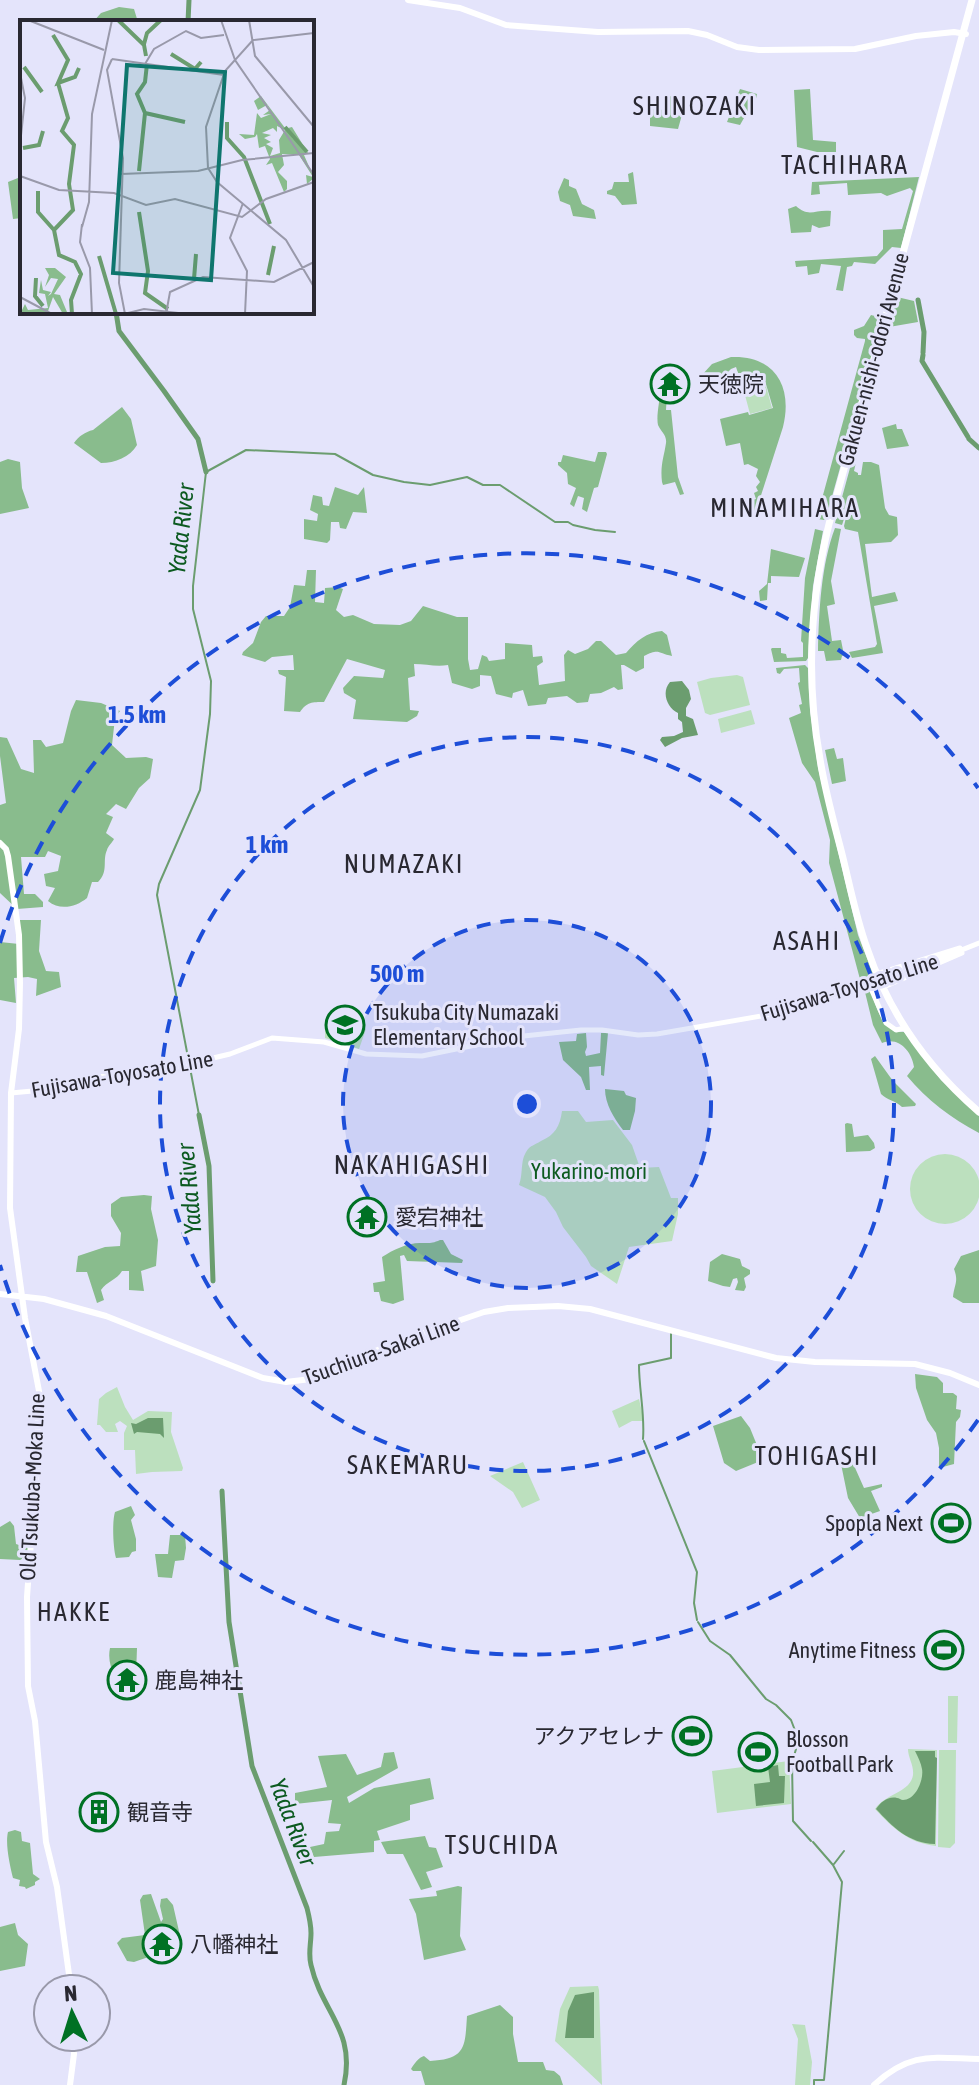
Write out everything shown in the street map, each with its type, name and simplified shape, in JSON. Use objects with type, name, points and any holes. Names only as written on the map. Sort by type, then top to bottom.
[{"type":"highway","name":"Gakuen-nishi-odori Avenue","points":[[974,0],[826,549],[818,606],[815,663],[824,762],[861,916],[884,979],[903,1017],[931,1057],[979,1110]]},
{"type":"highway","name":"Gakuen-nishi-odori Avenue","points":[[965,33],[829,524],[819,568],[812,626],[811,674],[820,760],[867,948],[883,988],[905,1028],[956,1092],[979,1110]]},
{"type":"main road","points":[[408,0],[458,7],[502,25],[598,32],[688,31],[737,47],[759,50],[855,49],[916,36],[965,33]]},
{"type":"main road","name":"Old Tsukuba-Moka Line","points":[[0,843],[8,856],[19,944],[20,1010],[11,1093],[10,1208],[39,1391],[27,1597],[28,1686],[35,1721],[46,1842],[57,1887],[69,1973]]},
{"type":"main road","points":[[884,979],[953,958],[979,943]]},
{"type":"main road","points":[[884,979],[969,947]]},
{"type":"main road","name":"Fujisawa-Toyosato Line","points":[[11,1093],[54,1089],[96,1077],[150,1073],[240,1050],[272,1038],[324,1042],[366,1054],[422,1056],[518,1037],[581,1030],[657,1034],[779,1013],[884,979]]},
{"type":"main road","points":[[870,984],[888,1025],[896,1030],[905,1028]]},
{"type":"main road","name":"Tsuchiura-Sakai Line","points":[[0,1294],[47,1300],[106,1316],[279,1382],[300,1381],[321,1375],[400,1340],[484,1312],[566,1306],[590,1309],[776,1358],[909,1364],[935,1368],[976,1384]]},
{"type":"main road","points":[[70,2085],[74,2053]]},
{"type":"main road","points":[[877,2085],[912,2065],[955,2058],[979,2059]]},
{"type":"green space","points":[[763,375],[772,408],[750,414],[741,380]]},
{"type":"green space","points":[[737,675],[743,677],[750,705],[710,715],[705,713],[697,682]]},
{"type":"green space","points":[[751,710],[755,724],[721,733],[718,719]]},
{"type":"green space","points":[[325,1025],[366,1029],[359,1049],[325,1038]]},
{"type":"green space","name":"Yukarino-mori","points":[[562,1111],[578,1111],[586,1122],[613,1120],[632,1145],[640,1168],[659,1167],[671,1198],[678,1198],[672,1241],[629,1247],[617,1284],[591,1266],[545,1197],[519,1185],[526,1152],[553,1133]]},
{"type":"green space","points":[[945,1154],[970,1164],[980,1189],[970,1214],[945,1224],[920,1214],[910,1189],[920,1164]]},
{"type":"green space","points":[[117,1387],[133,1420],[148,1411],[172,1412],[171,1432],[182,1471],[136,1474],[135,1450],[124,1450],[127,1426],[120,1421],[115,1424],[118,1432],[106,1432],[97,1425],[99,1399]]},
{"type":"green space","points":[[639,1399],[644,1421],[632,1421],[619,1428],[612,1411]]},
{"type":"green space","points":[[523,1462],[540,1500],[522,1508],[513,1492],[490,1476]]},
{"type":"green space","points":[[948,1696],[958,1696],[957,1743],[948,1743]]},
{"type":"green space","name":"Blosson Football Park","points":[[769,1742],[772,1760],[746,1763],[744,1745]]},
{"type":"green space","points":[[908,1749],[937,1750],[936,1846],[909,1838],[875,1809],[911,1781],[913,1771]]},
{"type":"green space","points":[[939,1750],[956,1750],[955,1843],[950,1848],[938,1847]]},
{"type":"green space","points":[[789,1761],[791,1804],[717,1813],[712,1771]]},
{"type":"green space","points":[[598,1986],[602,2085],[555,2041],[560,2009],[570,1987]]},
{"type":"green space","points":[[792,2024],[805,2025],[812,2062],[810,2085],[795,2085],[798,2039]]},
{"type":"shaded area","points":[[119,7],[134,9],[137,20],[95,20],[101,13]]},
{"type":"shaded area","points":[[740,89],[757,94],[753,112],[740,125],[727,122]]},
{"type":"shaded area","points":[[810,89],[813,140],[836,142],[836,152],[817,152],[797,147],[794,90]]},
{"type":"shaded area","points":[[668,96],[677,97],[685,104],[678,129],[650,126],[650,109],[666,110]]},
{"type":"shaded area","points":[[20,165],[20,218],[13,219],[8,182],[18,178]]},
{"type":"shaded area","points":[[633,172],[637,204],[622,205],[607,191],[612,189],[614,182],[629,182],[628,174]]},
{"type":"shaded area","points":[[919,177],[901,248],[892,247],[875,264],[854,262],[847,267],[843,291],[836,290],[841,266],[821,264],[819,273],[808,275],[807,266],[796,267],[795,261],[877,256],[883,249],[883,230],[902,229],[913,191],[910,188],[887,196],[881,193],[848,195],[847,183],[819,185],[820,194],[811,195],[812,182]]},
{"type":"shaded area","points":[[564,178],[569,180],[569,186],[576,189],[582,204],[594,210],[596,219],[573,216],[570,205],[560,201],[558,192]]},
{"type":"shaded area","points":[[796,206],[809,212],[831,211],[830,226],[819,228],[812,225],[811,232],[791,233],[788,209]]},
{"type":"shaded area","points":[[897,297],[914,301],[918,322],[889,327]]},
{"type":"shaded area","points":[[871,315],[882,318],[826,518],[818,519],[865,341],[854,335],[854,330],[864,326]]},
{"type":"shaded area","points":[[731,357],[759,361],[769,368],[783,387],[785,399],[783,427],[755,514],[748,512],[748,501],[756,499],[754,493],[758,491],[756,487],[760,482],[756,476],[758,469],[744,465],[740,443],[726,446],[720,419],[773,408],[763,374],[740,379],[736,367],[727,373],[703,379],[701,376],[712,364]]},
{"type":"shaded area","points":[[660,391],[667,392],[666,410],[671,410],[678,477],[684,494],[680,495],[675,482],[663,485],[662,482],[666,440],[658,425]]},
{"type":"shaded area","points":[[122,407],[131,419],[137,445],[126,456],[101,463],[74,443],[82,435]]},
{"type":"shaded area","points":[[896,424],[897,429],[902,429],[909,446],[887,449],[882,428]]},
{"type":"shaded area","points":[[598,452],[607,454],[587,512],[582,509],[584,498],[578,496],[574,507],[570,504],[576,488],[568,484],[567,473],[558,462],[561,462],[563,455],[595,462]]},
{"type":"shaded area","points":[[853,457],[857,458],[854,471],[858,475],[861,475],[863,462],[879,465],[885,508],[889,515],[897,517],[898,535],[891,542],[865,544],[872,597],[895,592],[898,601],[874,606],[883,653],[852,658],[849,652],[877,644],[858,532],[844,526],[850,501],[842,525],[835,523]]},
{"type":"shaded area","points":[[8,459],[20,462],[22,488],[29,508],[0,514],[0,462]]},
{"type":"shaded area","points":[[335,487],[358,495],[364,487],[367,513],[353,512],[346,529],[340,528],[339,522],[331,522],[327,543],[304,539],[304,519],[317,521],[318,514],[310,510],[313,495],[322,497],[323,505],[329,506]]},
{"type":"shaded area","points":[[835,528],[841,529],[831,581],[835,604],[827,606],[832,641],[841,640],[844,655],[841,660],[826,661],[824,651],[818,651],[820,604]]},
{"type":"shaded area","points":[[815,529],[823,531],[813,586],[808,658],[806,661],[774,662],[772,648],[781,648],[781,653],[786,654],[787,658],[803,657],[801,641],[805,578]]},
{"type":"shaded area","points":[[771,549],[805,558],[799,577],[771,576],[767,600],[760,601],[759,591],[767,584]]},
{"type":"shaded area","points":[[307,570],[316,570],[315,602],[324,603],[325,588],[343,589],[336,610],[344,617],[353,615],[374,624],[400,625],[411,621],[423,606],[457,617],[468,617],[470,670],[478,669],[482,655],[489,661],[505,659],[505,643],[532,645],[533,657],[542,656],[543,662],[537,666],[539,685],[565,681],[564,655],[568,650],[575,654],[601,641],[616,655],[626,653],[642,638],[662,631],[667,635],[672,656],[653,652],[644,656],[644,668],[636,672],[621,665],[623,689],[614,687],[590,694],[588,702],[577,703],[567,696],[548,698],[546,704],[528,706],[523,690],[513,693],[512,698],[496,694],[491,676],[480,675],[480,686],[472,689],[452,683],[448,665],[414,664],[415,676],[408,678],[410,710],[419,711],[407,722],[353,719],[356,700],[344,693],[343,688],[354,676],[383,678],[385,670],[347,659],[324,702],[310,703],[300,712],[284,711],[286,677],[278,670],[294,670],[293,655],[272,657],[265,662],[242,655],[253,643],[266,616],[284,616],[290,607],[294,585],[305,586]]},
{"type":"shaded area","points":[[805,665],[808,668],[818,768],[858,935],[875,979],[861,983],[829,863],[830,840],[815,782],[802,763],[789,718],[801,713],[799,668],[784,669],[780,674],[776,668]]},
{"type":"shaded area","points":[[682,681],[691,699],[686,716],[693,719],[698,735],[682,738],[665,747],[660,740],[662,737],[683,732],[678,713],[666,699],[670,682]]},
{"type":"shaded area","points":[[76,700],[101,703],[120,711],[115,718],[112,745],[126,758],[153,759],[150,778],[139,788],[126,809],[116,804],[106,814],[113,817],[106,833],[114,839],[108,847],[103,874],[98,882],[92,882],[87,898],[68,907],[48,901],[55,888],[46,886],[44,874],[58,871],[61,856],[48,851],[45,857],[21,857],[24,894],[35,894],[43,902],[43,907],[17,909],[0,893],[0,805],[6,803],[0,737],[7,738],[21,769],[34,773],[33,740],[41,740],[46,747],[63,743]]},
{"type":"shaded area","points":[[834,748],[837,759],[843,758],[846,781],[832,784],[825,750]]},
{"type":"shaded area","points":[[20,920],[41,920],[39,951],[46,971],[59,972],[61,987],[36,996],[37,979],[14,978],[16,1003],[0,1000],[0,942],[19,944]]},
{"type":"shaded area","points":[[864,988],[870,990],[885,1023],[896,1031],[904,1032],[941,1080],[979,1116],[979,1133],[940,1108],[907,1076],[914,1067],[911,1056],[899,1044],[882,1043],[873,1025]]},
{"type":"shaded area","points":[[586,1033],[586,1056],[600,1053],[601,1033],[608,1033],[604,1076],[601,1075],[601,1066],[589,1067],[590,1090],[586,1090],[581,1077],[563,1060],[559,1042],[576,1041],[577,1034]]},
{"type":"shaded area","points":[[875,1056],[915,1106],[902,1107],[881,1094],[871,1059]]},
{"type":"shaded area","points":[[605,1089],[624,1091],[626,1095],[636,1098],[630,1130],[623,1130],[613,1116]]},
{"type":"shaded area","points":[[847,1123],[852,1124],[854,1137],[868,1135],[875,1148],[846,1152]]},
{"type":"shaded area","points":[[152,1196],[151,1209],[158,1240],[156,1266],[141,1271],[144,1291],[129,1290],[129,1271],[122,1271],[101,1290],[104,1300],[97,1303],[87,1272],[76,1272],[78,1256],[105,1247],[120,1246],[121,1233],[111,1216],[111,1204],[121,1197]]},
{"type":"shaded area","points":[[440,1240],[451,1254],[463,1260],[462,1263],[407,1261],[404,1255],[400,1256],[404,1300],[393,1304],[381,1301],[379,1292],[374,1292],[373,1283],[385,1281],[382,1257],[415,1243]]},
{"type":"shaded area","points":[[979,1250],[979,1303],[963,1303],[953,1297],[954,1269],[961,1256]]},
{"type":"shaded area","points":[[722,1254],[740,1259],[742,1266],[750,1270],[744,1278],[744,1291],[735,1290],[737,1278],[733,1279],[730,1287],[708,1281],[710,1262]]},
{"type":"shaded area","points":[[915,1374],[937,1377],[943,1383],[943,1393],[957,1396],[956,1409],[961,1410],[956,1422],[954,1464],[939,1468],[936,1433],[927,1420],[916,1388]]},
{"type":"shaded area","points":[[741,1416],[750,1428],[763,1460],[736,1471],[724,1463],[713,1426]]},
{"type":"shaded area","points":[[163,1418],[164,1438],[160,1434],[134,1434],[131,1423]]},
{"type":"shaded area","points":[[852,1461],[864,1488],[882,1484],[882,1487],[871,1491],[880,1511],[860,1518],[848,1498],[841,1464]]},
{"type":"shaded area","points":[[131,1506],[135,1515],[131,1520],[136,1551],[129,1557],[116,1558],[113,1535],[115,1512]]},
{"type":"shaded area","points":[[10,1521],[14,1526],[16,1544],[31,1549],[31,1554],[20,1560],[0,1559],[0,1527]]},
{"type":"shaded area","points":[[170,1535],[185,1535],[184,1560],[175,1561],[172,1578],[158,1577],[155,1554],[168,1554]]},
{"type":"shaded area","points":[[110,1648],[137,1648],[136,1676],[130,1695],[125,1696],[113,1673]]},
{"type":"shaded area","points":[[915,1751],[935,1751],[937,1758],[935,1844],[909,1837],[876,1809],[888,1799],[908,1799],[915,1793],[922,1773]]},
{"type":"shaded area","points":[[394,1752],[398,1768],[347,1797],[349,1803],[374,1788],[430,1778],[434,1799],[410,1805],[410,1820],[377,1831],[380,1840],[374,1841],[374,1852],[314,1857],[310,1847],[324,1844],[326,1832],[339,1831],[341,1824],[328,1823],[332,1800],[295,1804],[295,1793],[327,1787],[318,1756],[346,1754],[357,1775],[381,1767],[384,1753]]},
{"type":"shaded area","points":[[778,1765],[779,1776],[785,1776],[784,1803],[756,1806],[754,1784],[770,1782],[768,1767]]},
{"type":"shaded area","points":[[86,1798],[106,1801],[119,1817],[117,1820],[88,1822],[87,1816],[104,1813],[99,1806],[86,1802]]},
{"type":"shaded area","points":[[8,1832],[21,1832],[22,1841],[30,1843],[33,1874],[40,1879],[26,1889],[19,1886],[20,1880],[13,1878],[9,1861]]},
{"type":"shaded area","points":[[425,1836],[429,1847],[436,1848],[443,1867],[426,1872],[432,1887],[421,1890],[403,1854],[387,1854],[381,1842]]},
{"type":"shaded area","points":[[462,1887],[460,1936],[466,1950],[424,1960],[416,1914],[409,1899],[437,1896],[436,1891]]},
{"type":"shaded area","points":[[151,1894],[161,1922],[161,1899],[167,1898],[173,1905],[181,1940],[168,1943],[160,1953],[134,1962],[127,1961],[117,1943],[122,1938],[145,1935],[140,1900],[143,1895]]},
{"type":"shaded area","points":[[15,1923],[18,1935],[28,1944],[25,1966],[0,1971],[0,1927]]},
{"type":"shaded area","points":[[594,1992],[594,2038],[565,2038],[568,2011],[575,1995]]},
{"type":"shaded area","points":[[500,2005],[513,2017],[518,2062],[543,2062],[546,2070],[560,2076],[563,2085],[425,2085],[421,2071],[411,2069],[417,2061],[424,2056],[430,2061],[457,2054],[464,2043],[467,2016]]},
{"type":"waterway","name":"Yada River","points":[[188,20],[189,0]]},
{"type":"waterway","points":[[918,300],[924,332],[923,353]]},
{"type":"waterway","name":"Yada River","points":[[116,314],[119,331],[198,439],[206,472]]},
{"type":"waterway","points":[[923,355],[922,361],[968,437]]},
{"type":"waterway","points":[[969,439],[979,448]]},
{"type":"waterway","name":"Yada River","points":[[199,1115],[157,895],[200,790],[210,714],[211,681],[193,609],[206,472],[246,450],[335,454],[373,475],[404,482],[430,485],[467,477],[483,485],[500,485],[555,522],[615,532]]},
{"type":"waterway","name":"Yada River","points":[[199,1115],[209,1166],[213,1281]]},
{"type":"waterway","points":[[643,1439],[639,1365],[671,1358],[671,1334]]},
{"type":"waterway","points":[[644,1441],[697,1572],[694,1603],[697,1620]]},
{"type":"waterway","name":"Yada River","points":[[222,1491],[229,1622],[252,1766],[307,1908],[311,1930],[311,1965],[342,2036],[345,2050],[344,2085]]},
{"type":"waterway","points":[[698,1622],[710,1641],[730,1655],[766,1699],[791,1720],[796,1733],[794,1756]]},
{"type":"waterway","points":[[792,1762],[793,1821],[811,1841]]},
{"type":"waterway","points":[[813,1842],[833,1865],[842,1882],[824,2080],[814,2080],[814,2085]]},
{"type":"waterway","points":[[834,1864],[844,1851]]},
{"type":"place","name":"天徳院","points":[[670,384]]},
{"type":"place","name":"Tsukuba City Numazaki Elementary School","points":[[345,1025]]},
{"type":"place","name":"愛宕神社","points":[[367,1217]]},
{"type":"place","name":"Spopla Next","points":[[951,1523]]},
{"type":"place","name":"Anytime Fitness","points":[[944,1650]]},
{"type":"place","name":"鹿島神社","points":[[127,1680]]},
{"type":"place","name":"アクアセレナ","points":[[692,1736]]},
{"type":"place","name":"Blosson Football Park","points":[[758,1752]]},
{"type":"place","name":"観音寺","points":[[99,1812]]},
{"type":"place","name":"八幡神社","points":[[162,1944]]},
{"type":"district","name":"SHINOZAKI","points":[[695,106]]},
{"type":"district","name":"TACHIHARA","points":[[845,165]]},
{"type":"district","name":"MINAMIHARA","points":[[785,508]]},
{"type":"district","name":"NUMAZAKI","points":[[404,864]]},
{"type":"district","name":"ASAHI","points":[[807,941]]},
{"type":"district","name":"NAKAHIGASHI","points":[[412,1165]]},
{"type":"district","name":"TOHIGASHI","points":[[817,1456]]},
{"type":"district","name":"SAKEMARU","points":[[408,1465]]},
{"type":"district","name":"HAKKE","points":[[74,1612]]},
{"type":"district","name":"TSUCHIDA","points":[[502,1845]]}]
